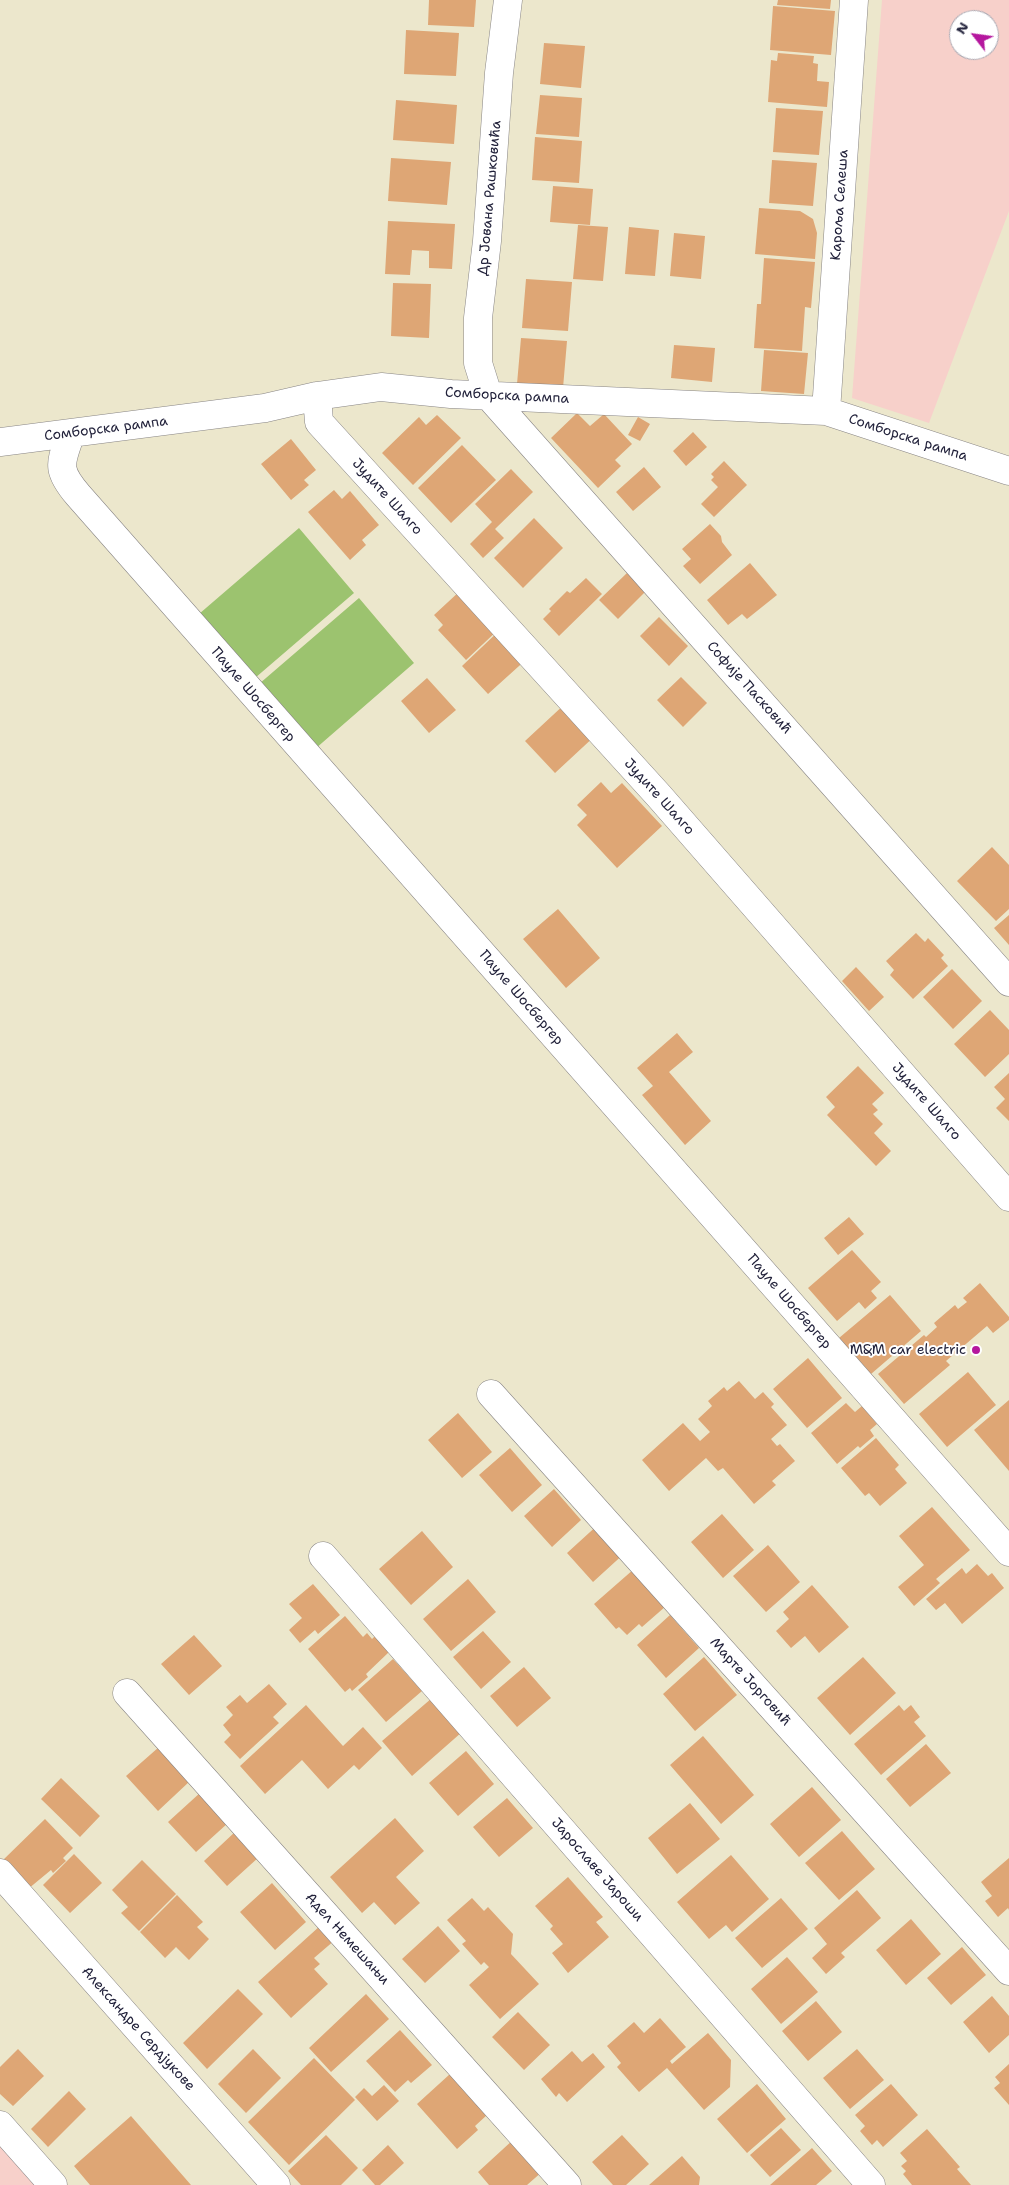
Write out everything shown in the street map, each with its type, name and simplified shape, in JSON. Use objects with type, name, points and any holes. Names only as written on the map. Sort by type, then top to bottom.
[{"type":"street","name":"Др Јована Рашковића","points":[[488,395],[478,363],[478,318],[487,241],[499,73],[508,0]]},
{"type":"street","name":"Кароља Селеша","points":[[826,411],[854,0]]},
{"type":"street","name":"Сомборска рампа","points":[[0,442],[265,408],[317,396],[381,387],[450,394],[826,411],[1009,471]]},
{"type":"street","name":"Софије Пасковић","points":[[488,395],[1009,982]]},
{"type":"street","name":"Јудите Шалго","points":[[317,396],[319,422],[658,796],[1009,1198]]},
{"type":"street","name":"Пауле Шосбергер","points":[[71,433],[65,447],[62,463],[71,487],[1009,1552]]},
{"type":"street","name":"Марте Јорговић","points":[[492,1394],[1009,1971]]},
{"type":"street","name":"Јарославе Јароши","points":[[323,1556],[871,2185]]},
{"type":"street","name":"Адел Немешањи","points":[[127,1693],[567,2185]]},
{"type":"street","name":"Александре Сердјукове","points":[[0,1873],[276,2185]]},
{"type":"street","points":[[0,2125],[52,2185]]},
{"type":"shaded area","points":[[882,0],[1009,0],[1009,211],[929,423],[852,398]]},
{"type":"shaded area","points":[[0,2137],[42,2185],[0,2185]]},
{"type":"green space","points":[[299,528],[354,593],[255,678],[199,614]]},
{"type":"green space","points":[[359,598],[414,663],[315,749],[259,684]]},
{"type":"building","points":[[429,0],[476,0],[474,27],[428,25]]},
{"type":"building","points":[[778,0],[831,0],[830,9],[777,5]]},
{"type":"building","points":[[773,6],[835,11],[831,55],[770,50]]},
{"type":"building","points":[[406,30],[459,33],[456,76],[404,74]]},
{"type":"building","points":[[544,43],[585,46],[581,88],[540,84]]},
{"type":"building","points":[[778,53],[814,56],[813,63],[818,64],[817,81],[829,82],[827,107],[768,102],[771,60],[777,61]]},
{"type":"building","points":[[540,95],[582,98],[579,137],[536,134]]},
{"type":"building","points":[[396,100],[457,105],[454,144],[393,140]]},
{"type":"building","points":[[776,108],[823,111],[819,155],[773,152]]},
{"type":"building","points":[[535,137],[582,141],[579,183],[532,180]]},
{"type":"building","points":[[391,158],[451,162],[447,205],[388,201]]},
{"type":"building","points":[[772,160],[817,163],[813,206],[769,203]]},
{"type":"building","points":[[553,186],[593,189],[590,225],[550,222]]},
{"type":"building","points":[[759,208],[800,211],[813,219],[817,233],[815,259],[755,254]]},
{"type":"building","points":[[388,221],[455,224],[452,269],[429,268],[429,251],[412,250],[410,275],[385,274]]},
{"type":"building","points":[[578,225],[608,227],[603,281],[573,279]]},
{"type":"building","points":[[629,227],[659,230],[655,276],[625,274]]},
{"type":"building","points":[[674,233],[705,236],[701,279],[670,276]]},
{"type":"building","points":[[764,258],[815,262],[811,308],[805,307],[802,351],[754,348],[757,304],[761,304]]},
{"type":"building","points":[[526,279],[572,282],[568,331],[522,328]]},
{"type":"building","points":[[393,283],[431,284],[429,338],[391,336]]},
{"type":"building","points":[[521,338],[567,341],[563,388],[517,384]]},
{"type":"building","points":[[674,345],[715,348],[712,382],[671,378]]},
{"type":"building","points":[[764,350],[808,353],[804,394],[761,391]]},
{"type":"building","points":[[577,413],[590,426],[604,414],[632,444],[615,460],[621,466],[598,488],[551,438]]},
{"type":"building","points":[[437,415],[461,438],[413,485],[382,453],[419,417],[426,425]]},
{"type":"building","points":[[638,417],[650,424],[640,441],[628,435]]},
{"type":"building","points":[[693,432],[707,447],[686,466],[673,451]]},
{"type":"building","points":[[291,439],[316,470],[304,480],[309,485],[291,500],[261,464]]},
{"type":"building","points":[[462,445],[496,480],[451,523],[418,488]]},
{"type":"building","points":[[724,461],[747,485],[714,517],[701,504],[718,487],[711,480],[714,477],[711,474]]},
{"type":"building","points":[[644,467],[661,487],[633,511],[616,492]]},
{"type":"building","points":[[511,469],[533,492],[495,529],[504,538],[483,558],[470,544],[492,522],[475,504]]},
{"type":"building","points":[[334,490],[342,499],[350,491],[379,525],[362,540],[366,545],[350,560],[308,512]]},
{"type":"building","points":[[534,518],[563,548],[523,588],[494,558]]},
{"type":"building","points":[[710,524],[721,536],[722,542],[732,555],[700,584],[683,566],[691,559],[682,549]]},
{"type":"building","points":[[750,563],[777,595],[747,619],[742,614],[728,625],[707,600]]},
{"type":"building","points":[[627,573],[645,592],[618,619],[599,600]]},
{"type":"building","points":[[586,578],[602,594],[559,636],[543,619],[551,611],[549,609],[567,591],[570,593]]},
{"type":"building","points":[[461,590],[499,629],[466,660],[438,630],[443,625],[434,615]]},
{"type":"building","points":[[659,617],[688,646],[669,666],[640,636]]},
{"type":"building","points":[[502,628],[529,657],[488,694],[462,666]]},
{"type":"building","points":[[681,677],[707,703],[683,727],[657,700]]},
{"type":"building","points":[[427,678],[456,710],[429,733],[401,701]]},
{"type":"building","points":[[567,702],[597,734],[555,773],[525,741]]},
{"type":"building","points":[[601,782],[611,793],[622,783],[662,826],[617,868],[577,825],[587,815],[577,805]]},
{"type":"building","points":[[992,847],[1009,865],[1009,909],[996,921],[957,881]]},
{"type":"building","points":[[558,909],[600,958],[566,988],[523,939]]},
{"type":"building","points":[[1009,915],[1009,945],[994,928]]},
{"type":"building","points":[[916,933],[925,942],[928,938],[944,955],[941,958],[948,966],[913,999],[890,975],[894,970],[886,961]]},
{"type":"building","points":[[856,967],[884,997],[869,1011],[842,981]]},
{"type":"building","points":[[952,969],[982,1001],[953,1029],[923,997]]},
{"type":"building","points":[[990,1010],[1009,1030],[1009,1054],[985,1077],[954,1044]]},
{"type":"building","points":[[677,1033],[693,1052],[669,1072],[711,1121],[685,1145],[642,1095],[653,1086],[637,1068]]},
{"type":"building","points":[[858,1066],[884,1093],[872,1104],[878,1110],[873,1114],[883,1124],[874,1133],[891,1151],[876,1166],[827,1115],[835,1107],[826,1097]]},
{"type":"building","points":[[1009,1073],[1009,1121],[996,1108],[1005,1099],[994,1087]]},
{"type":"building","points":[[849,1217],[864,1234],[838,1255],[824,1238]]},
{"type":"building","points":[[852,1250],[881,1282],[871,1291],[877,1298],[865,1309],[859,1302],[837,1321],[808,1288]]},
{"type":"building","points":[[980,1283],[1009,1317],[1009,1320],[993,1333],[987,1326],[946,1361],[950,1365],[904,1404],[878,1374],[924,1335],[926,1337],[937,1327],[934,1323],[955,1305],[958,1309],[967,1302],[963,1298]]},
{"type":"building","points":[[890,1295],[921,1331],[871,1374],[839,1338]]},
{"type":"building","points":[[808,1358],[842,1398],[807,1428],[773,1389]]},
{"type":"building","points":[[968,1372],[996,1405],[947,1447],[919,1414]]},
{"type":"building","points":[[739,1381],[755,1399],[763,1392],[774,1404],[771,1407],[787,1425],[771,1439],[777,1446],[780,1444],[795,1461],[772,1481],[776,1485],[754,1504],[723,1468],[718,1471],[706,1458],[669,1491],[642,1460],[683,1423],[700,1441],[710,1432],[698,1419],[712,1406],[708,1401],[724,1387],[727,1391]]},
{"type":"building","points":[[1009,1400],[1009,1471],[974,1430]]},
{"type":"building","points":[[846,1403],[855,1412],[862,1406],[877,1424],[870,1430],[874,1436],[860,1448],[858,1446],[837,1464],[811,1433]]},
{"type":"building","points":[[458,1413],[492,1452],[462,1478],[428,1440]]},
{"type":"building","points":[[876,1438],[899,1465],[895,1469],[907,1483],[880,1506],[869,1493],[865,1496],[841,1468]]},
{"type":"building","points":[[510,1448],[542,1485],[512,1512],[479,1475]]},
{"type":"building","points":[[554,1489],[581,1520],[552,1547],[524,1516]]},
{"type":"building","points":[[932,1507],[970,1550],[936,1579],[940,1583],[914,1606],[898,1587],[924,1565],[899,1536]]},
{"type":"building","points":[[722,1514],[754,1550],[723,1578],[691,1542]]},
{"type":"building","points":[[601,1522],[627,1551],[593,1582],[567,1553]]},
{"type":"building","points":[[422,1531],[453,1567],[411,1605],[379,1569]]},
{"type":"building","points":[[768,1545],[800,1582],[766,1612],[733,1576]]},
{"type":"building","points":[[977,1564],[988,1576],[992,1573],[1004,1588],[962,1624],[945,1603],[936,1610],[926,1599],[962,1568],[966,1574]]},
{"type":"building","points":[[634,1569],[666,1606],[642,1627],[639,1624],[627,1635],[619,1627],[616,1629],[594,1604]]},
{"type":"building","points":[[468,1579],[496,1612],[451,1651],[423,1619]]},
{"type":"building","points":[[313,1584],[340,1615],[318,1634],[315,1630],[300,1643],[289,1630],[302,1618],[289,1604]]},
{"type":"building","points":[[812,1585],[849,1627],[819,1653],[805,1636],[791,1648],[776,1631],[789,1619],[783,1612]]},
{"type":"building","points":[[670,1615],[699,1648],[666,1678],[637,1645]]},
{"type":"building","points":[[345,1616],[363,1637],[367,1633],[372,1639],[375,1636],[389,1652],[366,1674],[368,1677],[352,1691],[350,1688],[345,1692],[308,1649]]},
{"type":"building","points":[[483,1631],[511,1662],[481,1689],[453,1657]]},
{"type":"building","points":[[194,1635],[222,1666],[189,1695],[161,1664]]},
{"type":"building","points":[[704,1657],[737,1695],[695,1731],[663,1694]]},
{"type":"building","points":[[863,1657],[896,1693],[850,1735],[817,1698]]},
{"type":"building","points":[[393,1659],[422,1691],[386,1722],[358,1690]]},
{"type":"building","points":[[524,1667],[551,1698],[517,1727],[490,1696]]},
{"type":"building","points":[[269,1684],[287,1704],[273,1717],[279,1723],[240,1759],[224,1742],[231,1735],[223,1725],[233,1715],[226,1707],[240,1695],[247,1703]]},
{"type":"building","points":[[432,1698],[462,1732],[412,1776],[382,1741]]},
{"type":"building","points":[[306,1705],[343,1746],[363,1727],[382,1748],[359,1770],[354,1765],[328,1789],[302,1760],[265,1794],[240,1766]]},
{"type":"building","points":[[899,1705],[904,1711],[911,1705],[920,1717],[914,1722],[926,1736],[881,1775],[854,1744]]},
{"type":"building","points":[[703,1736],[754,1795],[721,1824],[670,1765]]},
{"type":"building","points":[[926,1744],[951,1773],[910,1807],[886,1779]]},
{"type":"building","points":[[159,1747],[190,1781],[158,1811],[126,1776]]},
{"type":"building","points":[[466,1751],[494,1784],[458,1816],[429,1783]]},
{"type":"building","points":[[61,1778],[100,1816],[80,1837],[41,1799]]},
{"type":"building","points":[[812,1787],[841,1820],[799,1857],[770,1824]]},
{"type":"building","points":[[201,1792],[228,1823],[196,1852],[168,1822]]},
{"type":"building","points":[[507,1798],[533,1828],[499,1857],[473,1827]]},
{"type":"building","points":[[690,1803],[720,1839],[677,1874],[648,1838]]},
{"type":"building","points":[[395,1818],[424,1851],[396,1877],[420,1903],[395,1925],[374,1902],[362,1913],[330,1877]]},
{"type":"building","points":[[45,1819],[73,1848],[63,1858],[66,1861],[53,1873],[51,1870],[28,1889],[2,1861]]},
{"type":"building","points":[[236,1831],[259,1857],[227,1886],[204,1861]]},
{"type":"building","points":[[842,1831],[875,1869],[839,1900],[805,1863]]},
{"type":"building","points":[[74,1854],[102,1883],[70,1913],[43,1885]]},
{"type":"building","points":[[731,1855],[769,1899],[732,1932],[726,1925],[709,1939],[677,1902]]},
{"type":"building","points":[[1009,1858],[1009,1910],[1008,1908],[998,1917],[985,1901],[992,1896],[981,1882]]},
{"type":"building","points":[[142,1860],[176,1894],[139,1931],[121,1913],[128,1907],[112,1890]]},
{"type":"building","points":[[568,1877],[603,1917],[596,1922],[609,1937],[568,1973],[552,1953],[563,1944],[550,1929],[553,1926],[535,1906]]},
{"type":"building","points":[[272,1883],[306,1922],[275,1950],[240,1912]]},
{"type":"building","points":[[857,1890],[881,1918],[841,1953],[845,1957],[826,1974],[812,1958],[827,1944],[814,1928]]},
{"type":"building","points":[[177,1895],[203,1922],[197,1927],[209,1939],[189,1960],[176,1947],[165,1958],[140,1932]]},
{"type":"building","points":[[472,1898],[484,1911],[488,1907],[513,1934],[511,1954],[539,1984],[500,2019],[469,1985],[489,1967],[484,1962],[481,1965],[462,1944],[466,1941],[447,1920]]},
{"type":"building","points":[[781,1898],[808,1929],[762,1968],[735,1938]]},
{"type":"building","points":[[911,1919],[941,1954],[906,1985],[876,1950]]},
{"type":"building","points":[[321,1925],[335,1940],[314,1958],[320,1964],[314,1969],[328,1984],[291,2018],[258,1982]]},
{"type":"building","points":[[438,1926],[460,1951],[425,1983],[402,1959]]},
{"type":"building","points":[[962,1947],[986,1975],[951,2005],[927,1978]]},
{"type":"building","points":[[787,1957],[818,1992],[781,2024],[751,1989]]},
{"type":"building","points":[[238,1989],[263,2014],[207,2069],[183,2043]]},
{"type":"building","points":[[366,1994],[389,2019],[331,2072],[309,2048]]},
{"type":"building","points":[[992,1996],[1009,2016],[1009,2035],[989,2053],[963,2022]]},
{"type":"building","points":[[816,2001],[842,2032],[808,2061],[782,2031]]},
{"type":"building","points":[[518,2012],[550,2045],[524,2070],[492,2037]]},
{"type":"building","points":[[660,2018],[686,2047],[670,2061],[672,2064],[708,2033],[731,2060],[730,2087],[704,2110],[667,2068],[639,2092],[617,2067],[621,2063],[607,2046],[634,2022],[644,2033]]},
{"type":"building","points":[[400,2030],[432,2065],[411,2083],[408,2080],[395,2092],[366,2061]]},
{"type":"building","points":[[18,2049],[44,2076],[13,2106],[0,2094],[0,2067]]},
{"type":"building","points":[[253,2049],[281,2078],[246,2113],[218,2084]]},
{"type":"building","points":[[857,2049],[884,2080],[850,2109],[823,2078]]},
{"type":"building","points":[[572,2051],[582,2062],[593,2053],[605,2067],[567,2102],[559,2093],[556,2097],[541,2079]]},
{"type":"building","points":[[314,2058],[355,2100],[289,2165],[248,2122]]},
{"type":"building","points":[[1009,2064],[1009,2105],[994,2088],[1000,2083],[995,2077]]},
{"type":"building","points":[[450,2074],[487,2115],[475,2126],[478,2130],[457,2149],[417,2104]]},
{"type":"building","points":[[757,2084],[786,2119],[747,2153],[717,2119]]},
{"type":"building","points":[[891,2084],[918,2115],[883,2147],[877,2140],[872,2145],[860,2131],[865,2126],[855,2115]]},
{"type":"building","points":[[384,2085],[399,2101],[377,2121],[355,2097],[364,2088],[372,2096]]},
{"type":"building","points":[[69,2091],[86,2109],[48,2147],[31,2129]]},
{"type":"building","points":[[131,2116],[191,2185],[90,2185],[74,2166]]},
{"type":"building","points":[[781,2128],[801,2150],[770,2177],[750,2155]]},
{"type":"building","points":[[927,2129],[960,2167],[957,2169],[971,2185],[912,2185],[903,2174],[906,2171],[901,2166],[907,2161],[900,2153]]},
{"type":"building","points":[[326,2135],[358,2168],[341,2185],[301,2185],[288,2171]]},
{"type":"building","points":[[622,2135],[649,2164],[626,2185],[613,2185],[592,2162]]},
{"type":"building","points":[[514,2139],[543,2171],[527,2185],[489,2185],[478,2172]]},
{"type":"building","points":[[388,2145],[404,2163],[380,2185],[375,2185],[362,2170]]},
{"type":"building","points":[[812,2148],[832,2171],[816,2185],[770,2185]]},
{"type":"building","points":[[682,2156],[700,2177],[699,2185],[649,2185]]},
{"type":"place","name":"M&M car electric","points":[[976,1350]]}]
